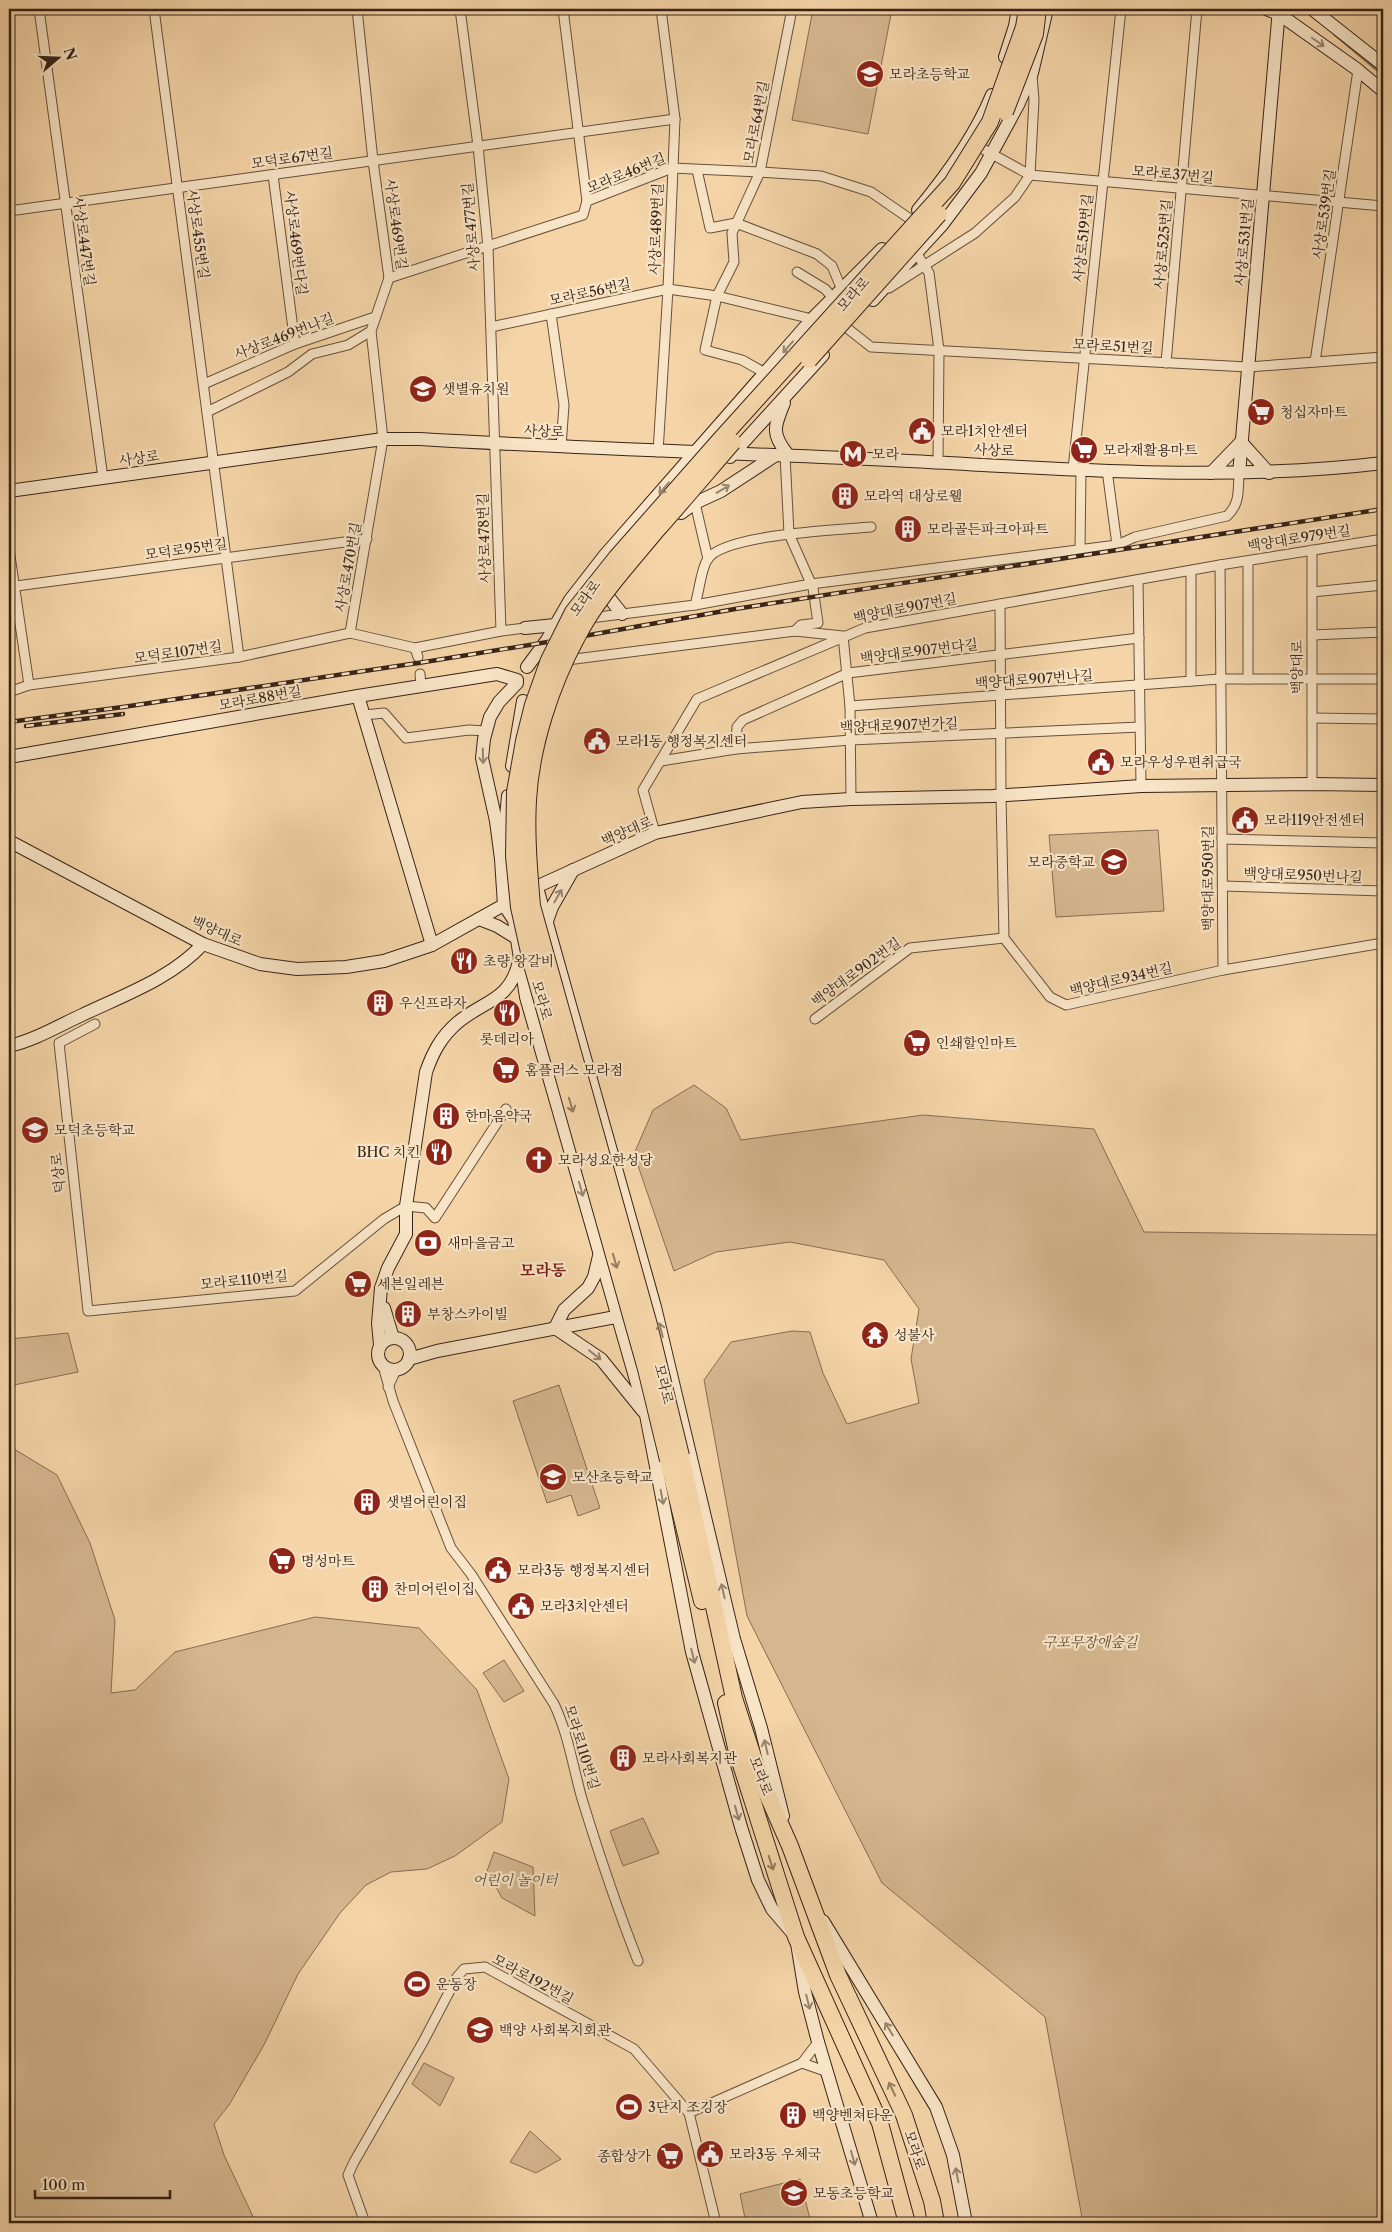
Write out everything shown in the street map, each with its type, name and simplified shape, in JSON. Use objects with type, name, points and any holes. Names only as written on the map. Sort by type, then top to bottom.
[{"type":"highway","name":"모라로","points":[[936,2223],[932,2201],[904,2115],[838,1975],[790,1846],[760,1778],[734,1698],[675,1458],[646,1369],[531,961],[519,907],[514,856],[515,792],[524,741],[533,705],[549,660],[573,612],[616,558],[719,441],[952,183],[990,122],[1024,27],[1027,9]]},
{"type":"highway","name":"모라로","points":[[907,2223],[880,2123],[796,1937],[737,1752],[649,1325],[532,906],[528,857],[528,799],[536,748],[546,708],[576,638],[592,612],[625,568],[732,444],[912,246],[962,188],[999,127],[1035,34],[1038,9]]},
{"type":"main road","name":"모라로","points":[[527,667],[544,644],[570,600],[591,572],[812,319],[910,219],[952,166],[987,108],[998,82],[1016,26],[1018,9]]},
{"type":"main road","name":"모라로","points":[[559,674],[590,618],[607,595],[847,328],[917,254],[942,225],[981,173],[992,155],[1032,73],[1047,9]]},
{"type":"main road","points":[[1266,9],[1279,11],[1383,91]]},
{"type":"main road","points":[[1312,9],[1383,66]]},
{"type":"main road","name":"사상로531번길","points":[[1238,474],[1279,11]]},
{"type":"main road","points":[[681,513],[695,503],[721,491],[783,455],[777,442],[775,424],[787,396]]},
{"type":"main road","name":"사상로","points":[[9,491],[383,440],[420,439],[658,452],[783,455],[1077,470],[1238,474],[1342,468],[1383,463]]},
{"type":"main road","points":[[1211,473],[1241,442],[1269,473]]},
{"type":"main road","points":[[671,452],[679,470]]},
{"type":"main road","points":[[607,595],[622,614]]},
{"type":"main road","points":[[525,628],[555,625]]},
{"type":"main road","points":[[525,628],[544,644]]},
{"type":"main road","points":[[538,662],[545,663],[559,674],[562,685],[561,693],[551,704],[536,708],[523,701],[519,694],[517,682],[520,673],[527,667],[538,662]]},
{"type":"main road","name":"모라로88번길","points":[[9,757],[358,696],[421,680],[497,674],[517,682]]},
{"type":"main road","name":"모라로","points":[[517,682],[499,702],[490,717],[482,758],[496,821],[508,902],[521,954],[526,997],[646,1415],[692,1652],[741,1828],[758,1880],[772,1910],[796,1937]]},
{"type":"main road","points":[[358,696],[432,945]]},
{"type":"main road","name":"모라로","points":[[508,902],[506,817],[515,744],[523,701]]},
{"type":"main road","name":"모라로","points":[[551,704],[540,732],[533,786],[532,848],[536,887],[655,1308],[734,1639],[762,1728],[790,1846]]},
{"type":"main road","name":"백양대로","points":[[9,841],[203,944],[260,964],[297,969],[346,968],[384,961],[432,945],[536,887],[655,833],[802,802],[851,799],[1000,796],[1141,786],[1383,785]]},
{"type":"main road","points":[[546,924],[552,907],[573,870]]},
{"type":"main road","points":[[479,919],[497,926],[518,939]]},
{"type":"main road","points":[[9,1046],[38,1036],[148,983],[180,966],[203,944]]},
{"type":"main road","points":[[521,954],[515,978],[506,990],[526,997]]},
{"type":"main road","name":"모라로110번길","points":[[383,1366],[378,1358],[380,1345],[378,1324],[380,1288],[406,1234],[406,1206],[426,1072],[433,1051],[443,1037],[458,1022],[506,990]]},
{"type":"main road","points":[[540,1041],[544,1045],[552,1046],[559,1044],[567,1036],[573,1020]]},
{"type":"main road","points":[[555,1328],[564,1310],[588,1288],[594,1276],[600,1254]]},
{"type":"main road","points":[[380,1288],[386,1320],[392,1338]]},
{"type":"main road","points":[[408,1353],[437,1351],[618,1317],[655,1308]]},
{"type":"main road","points":[[555,1328],[600,1359],[646,1415]]},
{"type":"main road","points":[[380,1345],[392,1338],[400,1339],[408,1353],[404,1366],[396,1370],[383,1366]]},
{"type":"main road","points":[[808,1897],[936,2107],[953,2155],[966,2223]]},
{"type":"main road","points":[[796,1937],[818,2042],[872,2223]]},
{"type":"street","name":"사상로447번길","points":[[39,9],[103,478]]},
{"type":"street","name":"사상로455번길","points":[[154,9],[239,657]]},
{"type":"street","name":"사상로469번길","points":[[357,9],[389,278],[371,331],[383,440]]},
{"type":"street","name":"사상로477번길","points":[[460,9],[478,146],[488,247],[494,444]]},
{"type":"street","points":[[563,9],[587,201]]},
{"type":"street","name":"사상로489번길","points":[[658,452],[668,289],[675,118],[661,9]]},
{"type":"street","name":"모라로64번길","points":[[764,374],[742,360],[705,350],[712,327],[717,296],[734,262],[732,233],[760,172],[792,9]]},
{"type":"street","name":"사상로519번길","points":[[1077,470],[1084,358],[1121,9]]},
{"type":"street","name":"사상로525번길","points":[[1166,362],[1197,9]]},
{"type":"street","name":"사상로539번길","points":[[1315,362],[1358,70]]},
{"type":"street","points":[[878,294],[975,233],[1015,197],[1030,175],[1034,100],[1032,73]]},
{"type":"street","name":"모덕로67번길","points":[[9,211],[675,118]]},
{"type":"street","name":"모라로37번길","points":[[968,141],[1030,175],[1383,206]]},
{"type":"street","name":"모라로46번길","points":[[389,278],[583,215],[587,201],[672,168],[821,176],[871,192],[910,219]]},
{"type":"street","points":[[697,170],[710,228],[736,223],[817,254],[832,266],[838,294]]},
{"type":"street","name":"사상로469번다길","points":[[273,175],[295,344]]},
{"type":"street","points":[[917,254],[929,273],[940,350],[938,463]]},
{"type":"street","name":"모라로","points":[[797,272],[825,289],[838,294]]},
{"type":"street","name":"모라로56번길","points":[[490,327],[668,289],[717,296],[812,319]]},
{"type":"street","points":[[551,314],[564,406],[561,447]]},
{"type":"street","name":"사상로469번나길","points":[[204,384],[295,344],[375,318]]},
{"type":"street","name":"모라로51번길","points":[[847,328],[871,346],[1248,367],[1383,357]]},
{"type":"street","points":[[208,412],[288,372],[312,354],[348,345],[371,331]]},
{"type":"street","name":"사상로470번길","points":[[383,440],[350,634],[415,648]]},
{"type":"street","name":"사상로478번길","points":[[494,444],[501,631]]},
{"type":"street","points":[[783,455],[789,534],[811,584],[818,623],[801,625],[795,631]]},
{"type":"street","points":[[1077,470],[1080,550]]},
{"type":"street","points":[[1107,470],[1117,545]]},
{"type":"street","points":[[590,618],[696,605],[811,584],[1117,545],[1135,537],[1227,516],[1235,509],[1238,500],[1238,474]]},
{"type":"street","points":[[695,503],[708,559],[696,605]]},
{"type":"street","points":[[708,559],[728,544],[789,534],[871,527]]},
{"type":"street","name":"모덕로95번길","points":[[11,586],[367,539]]},
{"type":"street","name":"백양대로979번길","points":[[1220,564],[1383,539]]},
{"type":"street","points":[[9,548],[11,586],[29,686]]},
{"type":"street","name":"백양대로","points":[[1312,550],[1312,784]]},
{"type":"street","points":[[1248,561],[1248,679]]},
{"type":"street","points":[[1220,564],[1221,785]]},
{"type":"street","name":"백양대로907번길","points":[[655,833],[643,790],[697,698],[865,628],[1220,564]]},
{"type":"street","points":[[1190,681],[1191,570]]},
{"type":"street","points":[[1138,580],[1141,786]]},
{"type":"street","points":[[1312,592],[1383,585]]},
{"type":"street","points":[[1000,604],[1000,796],[1004,938]]},
{"type":"street","points":[[418,657],[415,648],[525,628]]},
{"type":"street","points":[[567,660],[795,631],[843,636],[850,706],[851,799]]},
{"type":"street","points":[[1312,635],[1383,632]]},
{"type":"street","name":"모덕로107번길","points":[[9,692],[29,686],[239,657],[350,634]]},
{"type":"street","name":"백양대로907번다길","points":[[736,749],[737,726],[743,720],[848,673],[1139,638]]},
{"type":"street","name":"백양대로907번나길","points":[[850,706],[1220,679],[1383,680]]},
{"type":"street","points":[[364,715],[384,714],[406,738],[469,730],[486,731]]},
{"type":"street","points":[[1312,718],[1383,719]]},
{"type":"street","name":"백양대로907번가길","points":[[661,761],[736,749],[851,740],[1000,735],[1140,727]]},
{"type":"street","name":"백양대로950번길","points":[[1221,785],[1223,970]]},
{"type":"street","points":[[1222,839],[1383,842]]},
{"type":"street","name":"백양대로950번나길","points":[[1223,886],[1383,891]]},
{"type":"street","name":"백양대로934번길","points":[[1004,938],[1050,997],[1066,1005],[1223,970],[1383,943]]},
{"type":"street","name":"백양대로902번길","points":[[815,1019],[910,948],[1004,938]]},
{"type":"street","name":"덕상로","points":[[88,1310],[59,1043],[95,1024]]},
{"type":"street","points":[[406,1206],[426,1208],[435,1218],[506,1109]]},
{"type":"street","name":"모라로110번길","points":[[88,1310],[295,1291],[384,1219],[406,1206]]},
{"type":"street","name":"모라로110번길","points":[[383,1366],[388,1386],[451,1548],[470,1574],[560,1717],[582,1798],[610,1885],[638,1962]]},
{"type":"street","points":[[388,1386],[396,1370]]},
{"type":"street","name":"모라로192번길","points":[[365,2223],[348,2175],[376,2121],[423,2042],[457,1977],[464,1969],[485,1967],[634,2049],[689,2113],[716,2223]]},
{"type":"street","points":[[689,2113],[802,2063],[818,2042]]},
{"type":"street","points":[[802,2063],[828,2072]]},
{"type":"green space","points":[[813,9],[892,9],[868,134],[792,120]]},
{"type":"green space","points":[[1158,830],[1164,911],[1056,917],[1049,835]]},
{"type":"green space","name":"구포무장애숲길","points":[[694,1085],[726,1108],[741,1140],[923,1115],[1094,1129],[1144,1232],[1383,1235],[1383,2223],[1083,2223],[1045,2017],[882,1883],[747,1616],[704,1380],[731,1342],[792,1331],[810,1332],[823,1373],[847,1424],[919,1403],[911,1359],[919,1309],[884,1260],[790,1242],[716,1252],[674,1271],[634,1154],[653,1110]]},
{"type":"green space","points":[[68,1333],[78,1372],[9,1386],[9,1339]]},
{"type":"green space","points":[[559,1385],[600,1508],[578,1516],[571,1495],[547,1503],[513,1401]]},
{"type":"green space","points":[[9,1446],[57,1475],[90,1543],[115,1620],[111,1693],[135,1690],[175,1652],[315,1617],[419,1628],[477,1690],[509,1779],[502,1822],[455,1856],[427,1869],[391,1872],[366,1885],[340,1913],[298,1974],[265,2043],[229,2105],[214,2124],[224,2155],[256,2223],[9,2223]]},
{"type":"green space","points":[[504,1660],[524,1691],[504,1702],[483,1673]]},
{"type":"green space","points":[[643,1818],[659,1853],[623,1866],[610,1831]]},
{"type":"green space","name":"어린이 놀이터","points":[[494,1852],[533,1867],[535,1916],[502,1898],[487,1871]]},
{"type":"green space","points":[[424,2063],[454,2078],[440,2106],[412,2084]]},
{"type":"green space","points":[[530,2131],[561,2159],[536,2173],[510,2162]]},
{"type":"green space","points":[[800,2179],[811,2223],[746,2223],[740,2194]]},
{"type":"waterway","points":[[1303,9],[1309,13]]},
{"type":"waterway","points":[[1334,34],[1383,75]]},
{"type":"tunnel","points":[[418,657],[420,674]]},
{"type":"railway","points":[[9,722],[431,661],[735,609],[1383,509]]},
{"type":"railway","points":[[26,726],[123,714]]},
{"type":"place","name":"모라초등학교","points":[[870,74]]},
{"type":"place","name":"샛별유치원","points":[[423,389]]},
{"type":"place","name":"청십자마트","points":[[1261,412]]},
{"type":"place","name":"모라1치안센터","points":[[922,431]]},
{"type":"place","name":"모라재활용마트","points":[[1084,450]]},
{"type":"place","name":"모라","points":[[853,454]]},
{"type":"place","name":"모라역 대상로웰","points":[[845,496]]},
{"type":"place","name":"모라골든파크아파트","points":[[908,529]]},
{"type":"place","name":"모라1동 행정복지센터","points":[[597,741]]},
{"type":"place","name":"모라우성우편취급국","points":[[1101,762]]},
{"type":"place","name":"모라119안전센터","points":[[1245,820]]},
{"type":"place","name":"모라중학교","points":[[1114,862]]},
{"type":"place","name":"초량 왕갈비","points":[[464,961]]},
{"type":"place","name":"우신프라자","points":[[380,1003]]},
{"type":"place","name":"롯데리아","points":[[507,1013]]},
{"type":"place","name":"인쇄할인마트","points":[[917,1043]]},
{"type":"place","name":"홈플러스 모라점","points":[[506,1070]]},
{"type":"place","name":"한마음약국","points":[[446,1116]]},
{"type":"place","name":"모덕초등학교","points":[[35,1130]]},
{"type":"place","name":"BHC 치킨","points":[[439,1152]]},
{"type":"place","name":"모라성요한성당","points":[[539,1160]]},
{"type":"place","name":"새마을금고","points":[[428,1243]]},
{"type":"place","name":"세븐일레븐","points":[[358,1284]]},
{"type":"place","name":"부창스카이빌","points":[[408,1314]]},
{"type":"place","name":"성불사","points":[[875,1335]]},
{"type":"place","name":"모산초등학교","points":[[553,1477]]},
{"type":"place","name":"샛별어린이집","points":[[367,1502]]},
{"type":"place","name":"명성마트","points":[[282,1561]]},
{"type":"place","name":"모라3동 행정복지센터","points":[[498,1570]]},
{"type":"place","name":"찬미어린이집","points":[[375,1589]]},
{"type":"place","name":"모라3치안센터","points":[[521,1606]]},
{"type":"place","name":"모라사회복지관","points":[[623,1758]]},
{"type":"place","name":"운동장","points":[[417,1984]]},
{"type":"place","name":"백양 사회복지회관","points":[[480,2030]]},
{"type":"place","name":"3단지 조깅장","points":[[629,2107]]},
{"type":"place","name":"백양벤쳐타운","points":[[793,2115]]},
{"type":"place","name":"모라3동 우체국","points":[[710,2154]]},
{"type":"place","name":"종합상가","points":[[670,2156]]},
{"type":"place","name":"모동초등학교","points":[[794,2193]]},
{"type":"district","name":"모라동","points":[[543,1270]]}]
